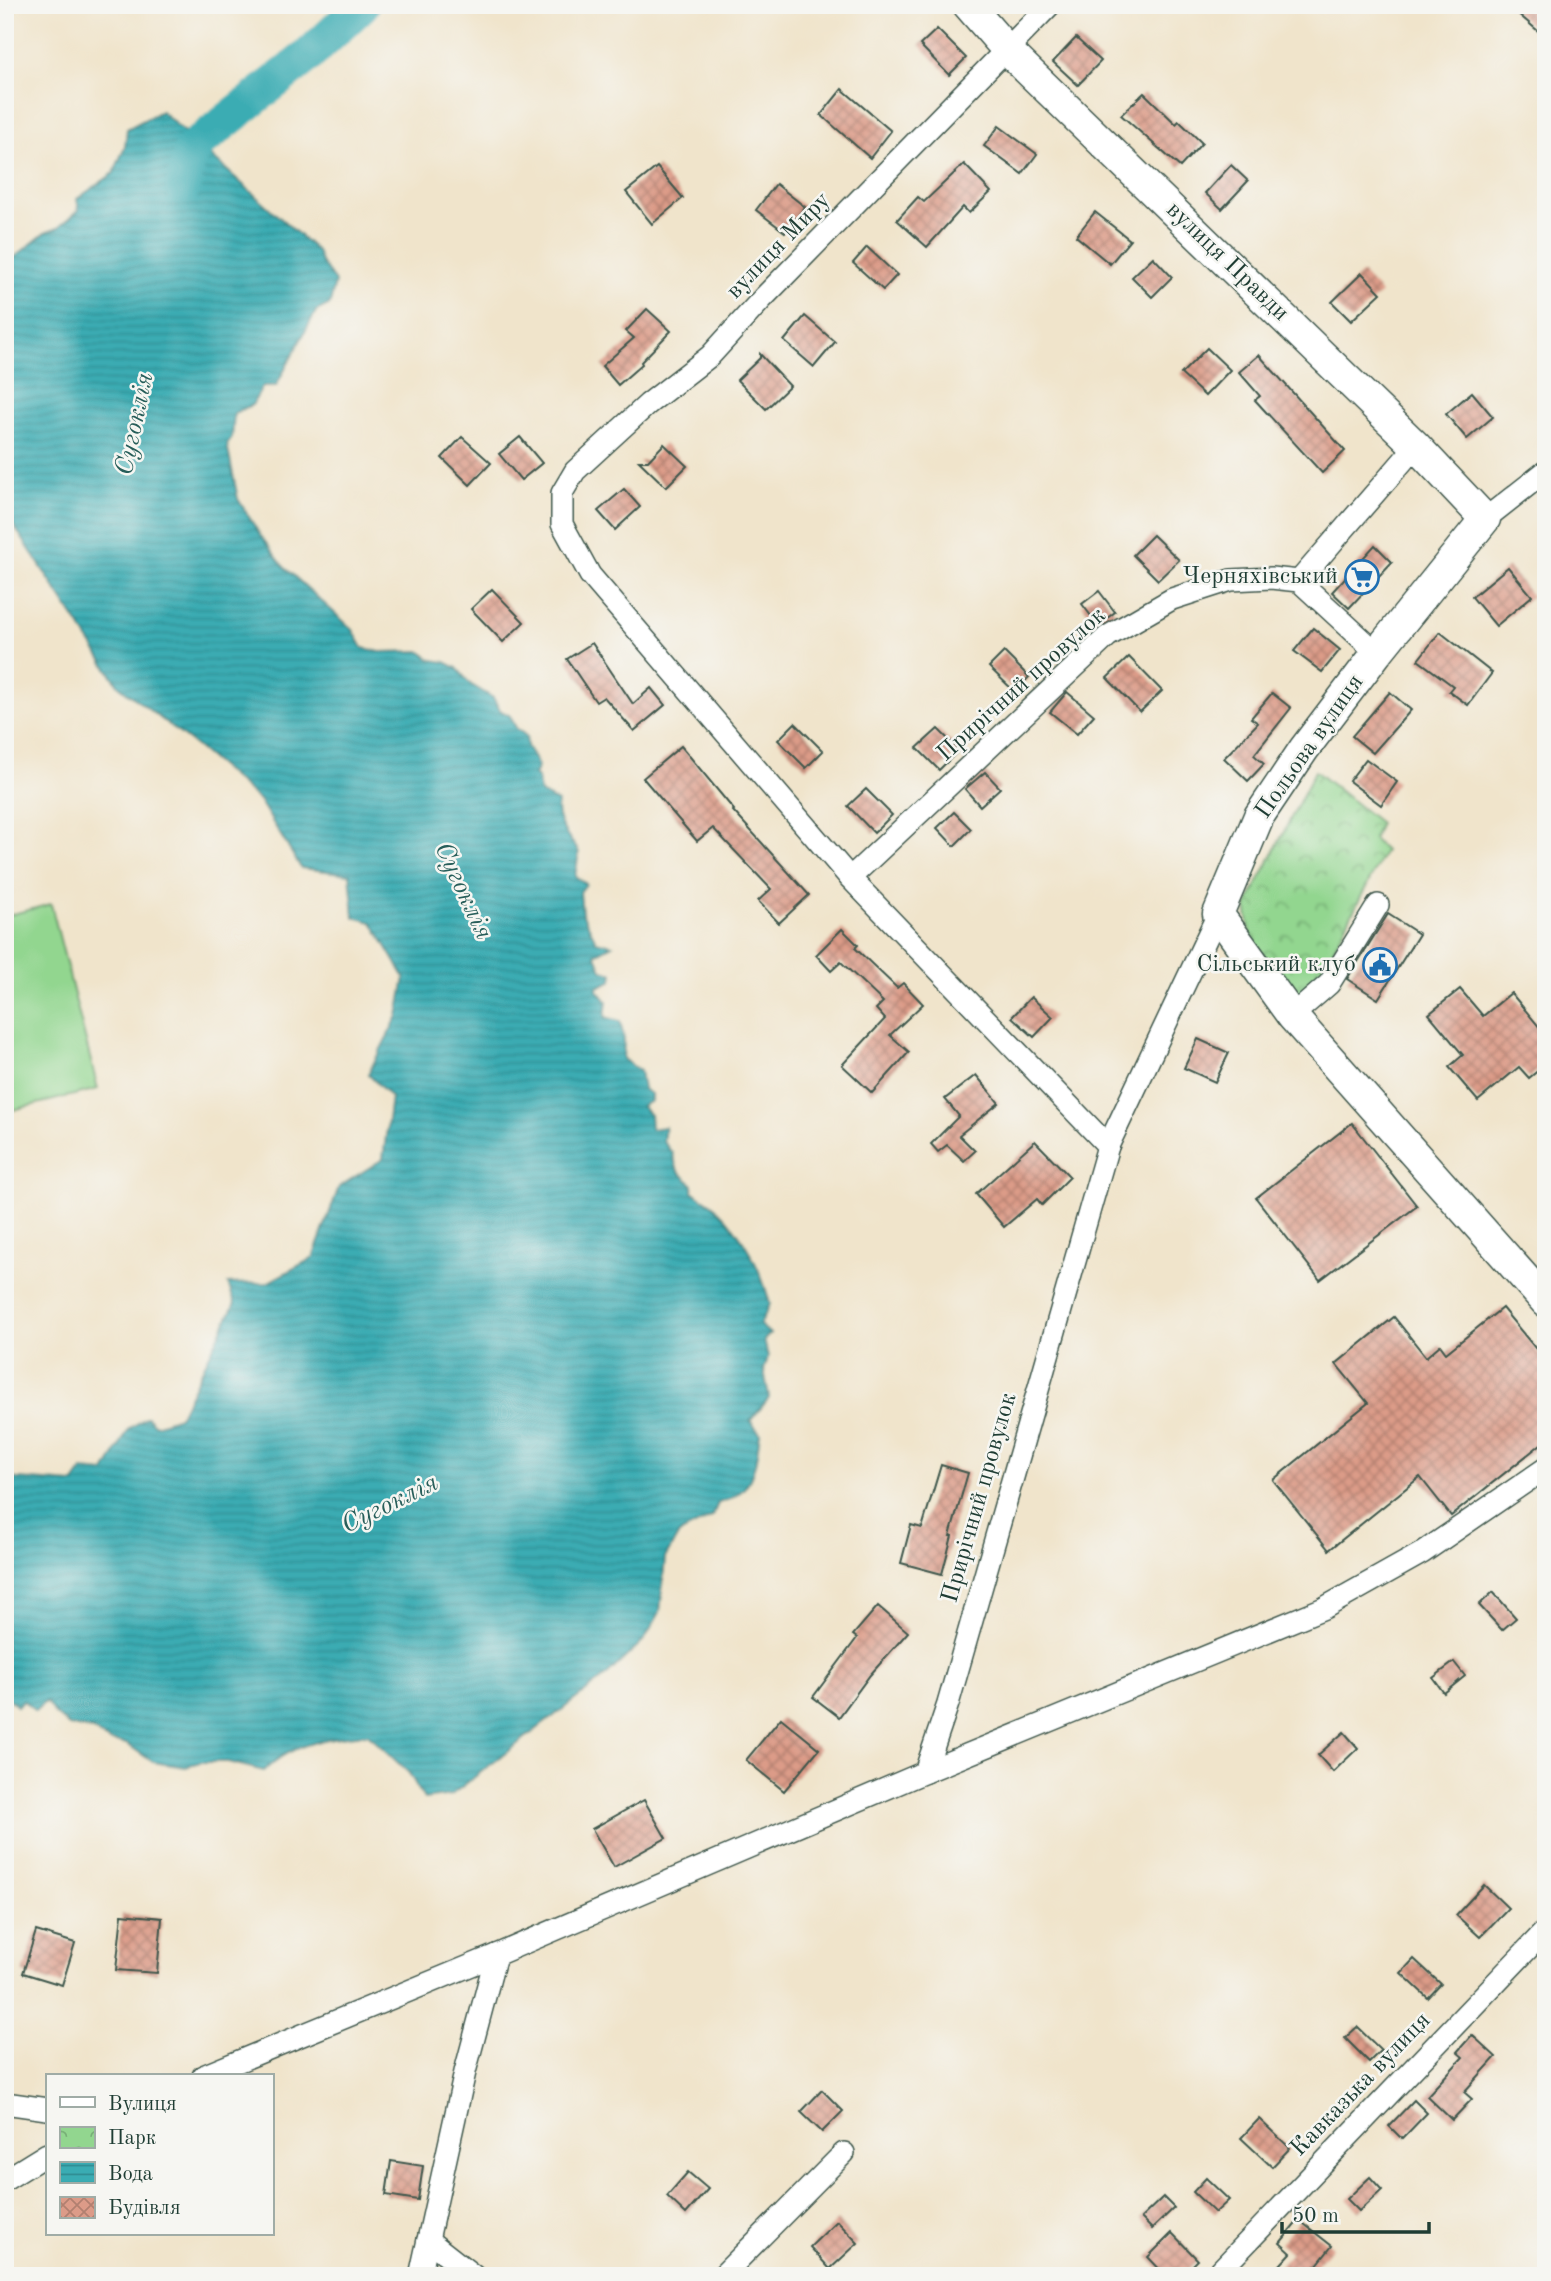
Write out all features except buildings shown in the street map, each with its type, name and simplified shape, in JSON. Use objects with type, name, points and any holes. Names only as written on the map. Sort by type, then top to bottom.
[{"type":"street","name":"вулиця Правди","points":[[968,5],[1008,51],[1416,446],[1485,519]]},
{"type":"street","name":"вулиця Миру","points":[[850,878],[590,575],[562,524],[562,493],[575,471],[648,404],[710,356],[763,298],[1008,51],[1050,5]]},
{"type":"street","points":[[1377,653],[1299,581],[1416,446]]},
{"type":"street","name":"Польова вулиця","points":[[1218,914],[1259,816],[1304,749],[1485,519],[1546,471]]},
{"type":"street","name":"Прирічний провулок","points":[[850,878],[1108,636],[1172,599],[1231,580],[1271,578],[1299,581]]},
{"type":"street","points":[[850,878],[1108,1146]]},
{"type":"street","points":[[1292,1016],[1329,984],[1378,905]]},
{"type":"street","points":[[1218,914],[1292,1016],[1546,1302]]},
{"type":"street","name":"Прирічний провулок","points":[[925,1772],[948,1704],[1108,1146],[1218,914]]},
{"type":"street","points":[[208,2074],[496,1955],[925,1772],[1324,1608],[1422,1553],[1546,1468]]},
{"type":"street","name":"Кавказька вулиця","points":[[1215,2276],[1546,1930]]},
{"type":"street","points":[[420,2276],[465,2072],[496,1955]]},
{"type":"street","points":[[5,2103],[46,2109]]},
{"type":"street","points":[[722,2276],[844,2153]]},
{"type":"street","points":[[5,2180],[46,2155]]},
{"type":"street","points":[[428,2240],[474,2276]]},
{"type":"green space","points":[[1315,771],[1380,823],[1373,839],[1385,851],[1311,992],[1293,999],[1251,939],[1246,906]]},
{"type":"green space","points":[[51,904],[98,1089],[5,1112],[5,916]]},
{"type":"water","points":[[161,111],[317,251],[335,282],[330,304],[316,311],[276,386],[263,386],[252,405],[234,413],[232,438],[227,445],[238,499],[284,567],[353,630],[363,648],[380,652],[420,651],[432,660],[457,668],[470,684],[493,698],[500,710],[510,716],[516,728],[526,736],[527,746],[538,766],[534,775],[538,779],[540,793],[558,802],[560,822],[579,852],[575,876],[586,884],[580,892],[582,913],[596,941],[612,945],[595,954],[602,970],[613,973],[612,980],[596,988],[607,1001],[605,1017],[620,1021],[624,1039],[623,1059],[640,1071],[643,1089],[651,1094],[651,1101],[641,1106],[650,1115],[651,1129],[665,1127],[663,1141],[672,1153],[678,1171],[693,1185],[693,1192],[716,1208],[743,1240],[762,1278],[770,1304],[760,1325],[770,1334],[764,1340],[768,1357],[764,1370],[769,1398],[750,1421],[760,1433],[754,1467],[746,1485],[730,1499],[718,1503],[712,1517],[679,1534],[665,1558],[660,1612],[645,1639],[607,1675],[451,1795],[424,1799],[409,1773],[368,1734],[312,1743],[286,1754],[264,1771],[228,1762],[200,1762],[186,1767],[153,1762],[127,1744],[109,1741],[91,1729],[69,1726],[54,1713],[46,1701],[35,1711],[23,1700],[17,1706],[5,1695],[5,1478],[74,1483],[83,1470],[105,1472],[129,1429],[147,1417],[155,1425],[179,1417],[235,1303],[228,1284],[267,1283],[313,1258],[339,1187],[383,1159],[391,1097],[368,1074],[398,1016],[405,978],[372,922],[354,917],[350,874],[301,868],[259,800],[119,686],[5,512],[5,265],[79,210],[77,199],[114,173],[125,146],[127,129]]},
{"type":"waterway","name":"Сугоклія","points":[[183,187],[191,149],[309,55],[362,5]]},
{"type":"place","name":"Черняхівський","points":[[1362,577]]},
{"type":"place","name":"Сільський клуб","points":[[1380,965]]}]
